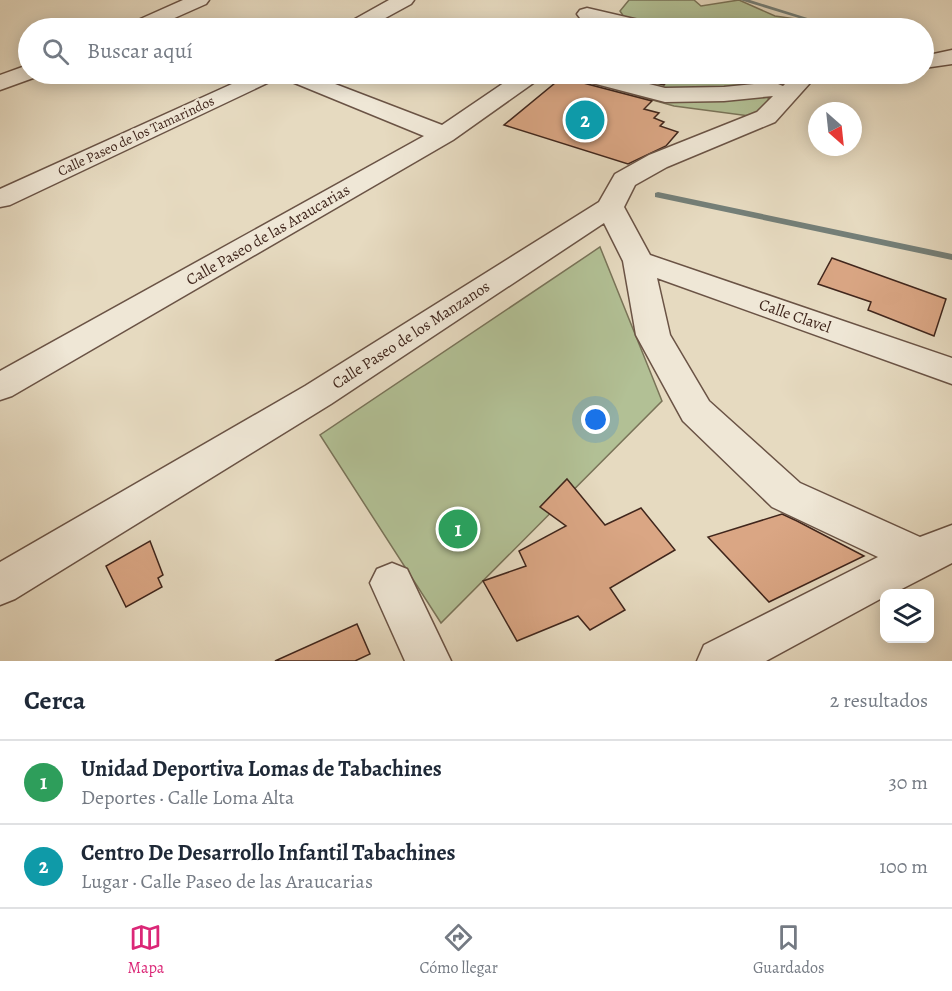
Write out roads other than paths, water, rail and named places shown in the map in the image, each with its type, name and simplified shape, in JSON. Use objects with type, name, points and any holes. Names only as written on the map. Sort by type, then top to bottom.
[{"type":"street","points":[[160,18],[199,0]]},
{"type":"street","points":[[371,18],[404,0]]},
{"type":"street","points":[[934,60],[952,57]]},
{"type":"street","points":[[0,83],[18,76]]},
{"type":"street","name":"Calle Paseo de los Tamarindos","points":[[0,199],[250,84]]},
{"type":"street","points":[[315,84],[444,135]]},
{"type":"street","name":"Calle Paseo de las Araucarias","points":[[0,387],[444,135],[517,84]]},
{"type":"street","points":[[623,84],[665,95],[724,94],[773,89]]},
{"type":"street","name":"Calle Paseo de los Manzanos","points":[[0,585],[318,395],[610,207],[624,180],[658,161],[766,117],[773,89]]},
{"type":"street","points":[[610,207],[638,261],[653,335],[696,411],[786,495],[936,550]]},
{"type":"street","name":"Calle Clavel","points":[[638,261],[952,370]]},
{"type":"street","points":[[720,661],[936,550]]},
{"type":"street","points":[[392,583],[429,661]]},
{"type":"waterway","points":[[743,0],[804,18]]},
{"type":"waterway","points":[[658,195],[952,257]]},
{"type":"place","name":"Centro De Desarrollo Infantil Tabachines","points":[[585,120]]},
{"type":"place","name":"Unidad Deportiva Lomas de Tabachines","points":[[458,529]]}]
